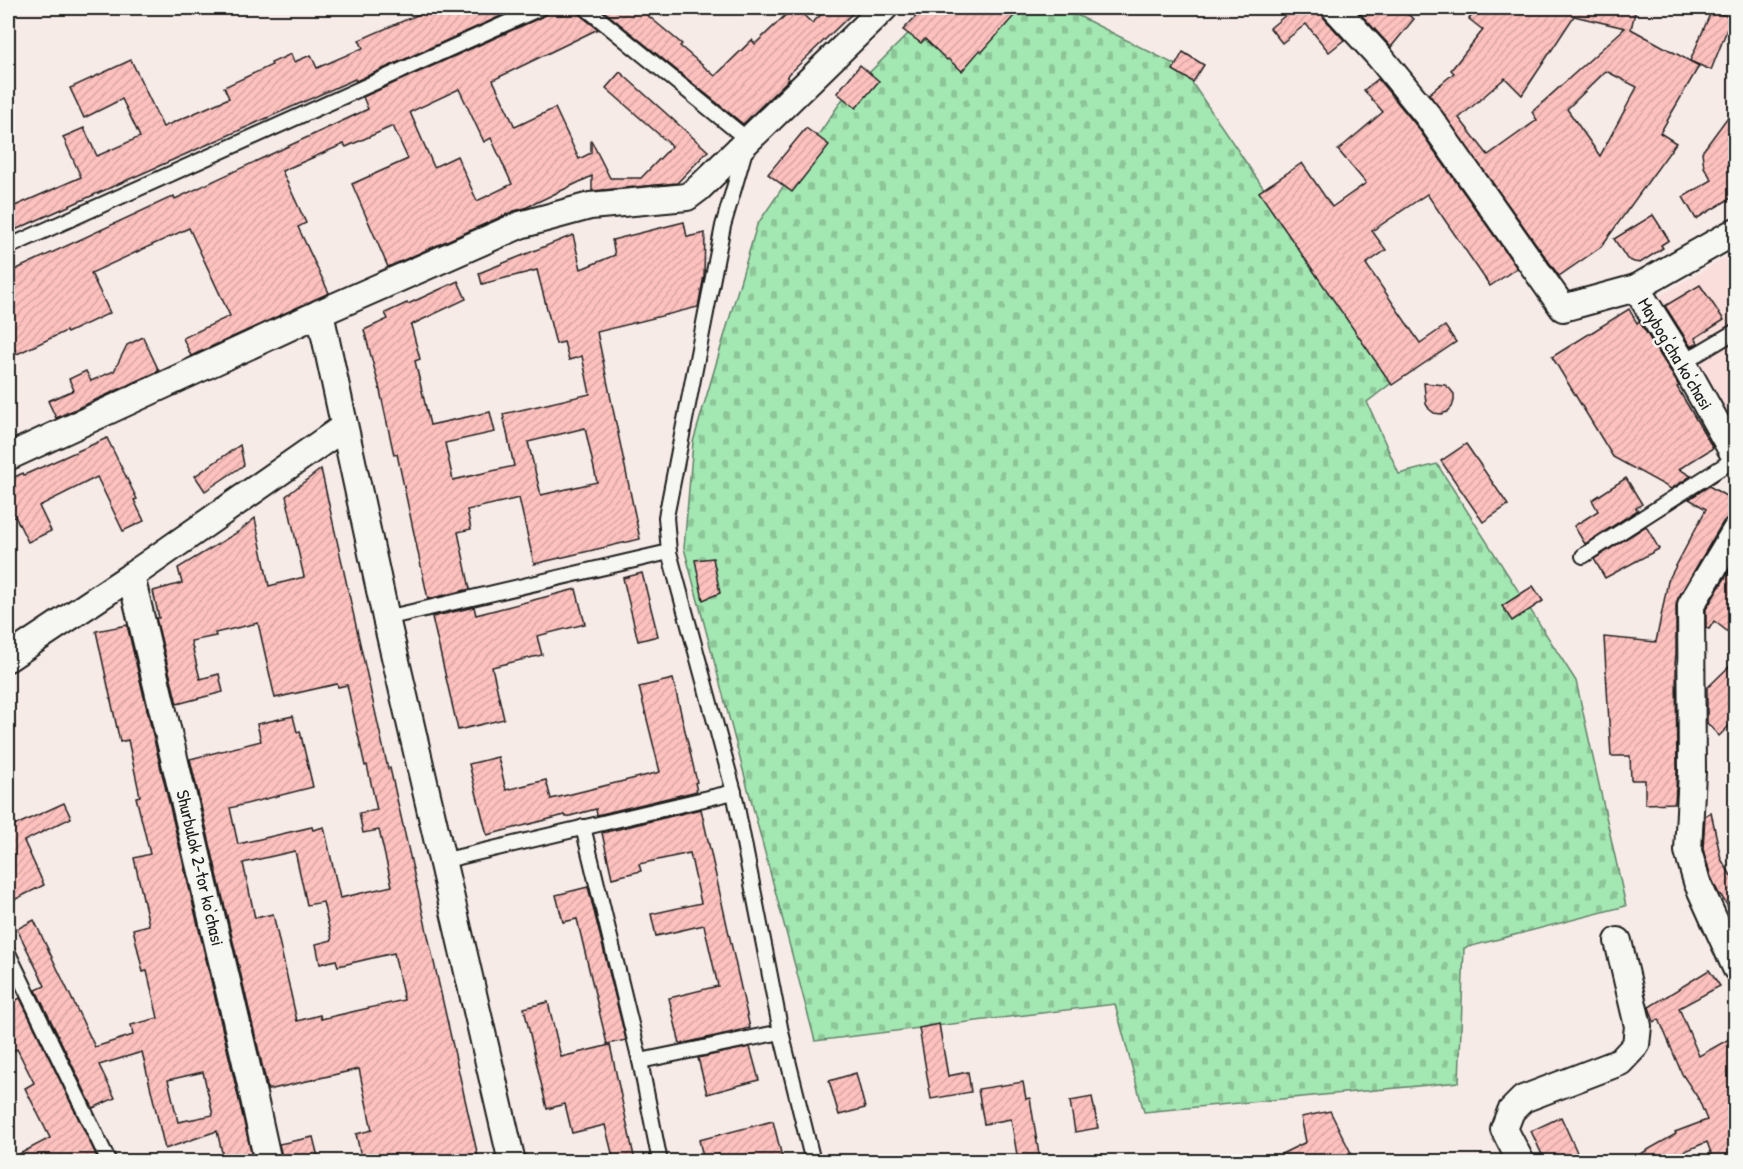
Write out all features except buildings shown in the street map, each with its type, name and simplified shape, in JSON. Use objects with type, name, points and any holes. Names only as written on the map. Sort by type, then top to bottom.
[{"type":"street","points":[[8,457],[320,312],[520,225],[590,206],[687,197],[699,188],[884,8]]},
{"type":"street","points":[[1335,8],[1379,56],[1428,116],[1563,308],[1636,288]]},
{"type":"street","name":"Maybog'cha ko'chasi","points":[[1736,231],[1636,288],[1682,361],[1736,458]]},
{"type":"street","points":[[320,312],[386,618],[512,1161]]},
{"type":"street","points":[[8,658],[344,427]]},
{"type":"street","points":[[1736,530],[1691,605],[1692,772],[1688,851],[1697,882],[1736,968]]},
{"type":"street","name":"Shurbulok 2-tor ko‘chasi","points":[[130,576],[268,1161]]},
{"type":"street","points":[[1521,1161],[1504,1129],[1510,1111],[1523,1099],[1620,1062],[1636,1045],[1638,1026],[1618,941]]},
{"type":"lane","points":[[8,247],[540,8]]},
{"type":"lane","points":[[586,8],[748,140],[723,226],[666,517],[669,552],[734,792],[781,1032],[813,1161]]},
{"type":"lane","points":[[1682,361],[1736,331]]},
{"type":"lane","points":[[1583,556],[1736,458]]},
{"type":"lane","points":[[386,618],[669,552]]},
{"type":"lane","points":[[441,861],[734,792]]},
{"type":"lane","points":[[583,827],[640,1061],[660,1161]]},
{"type":"lane","points":[[8,953],[109,1161]]},
{"type":"lane","points":[[640,1061],[781,1032]]},
{"type":"shaded area","points":[[1735,252],[1735,433],[1654,299]]},
{"type":"green space","points":[[934,8],[1063,8],[1182,68],[1394,381],[1367,402],[1399,474],[1437,464],[1576,681],[1626,906],[1464,948],[1459,1082],[1144,1112],[1115,1004],[815,1041],[684,548],[693,442],[757,225],[842,100]]}]
